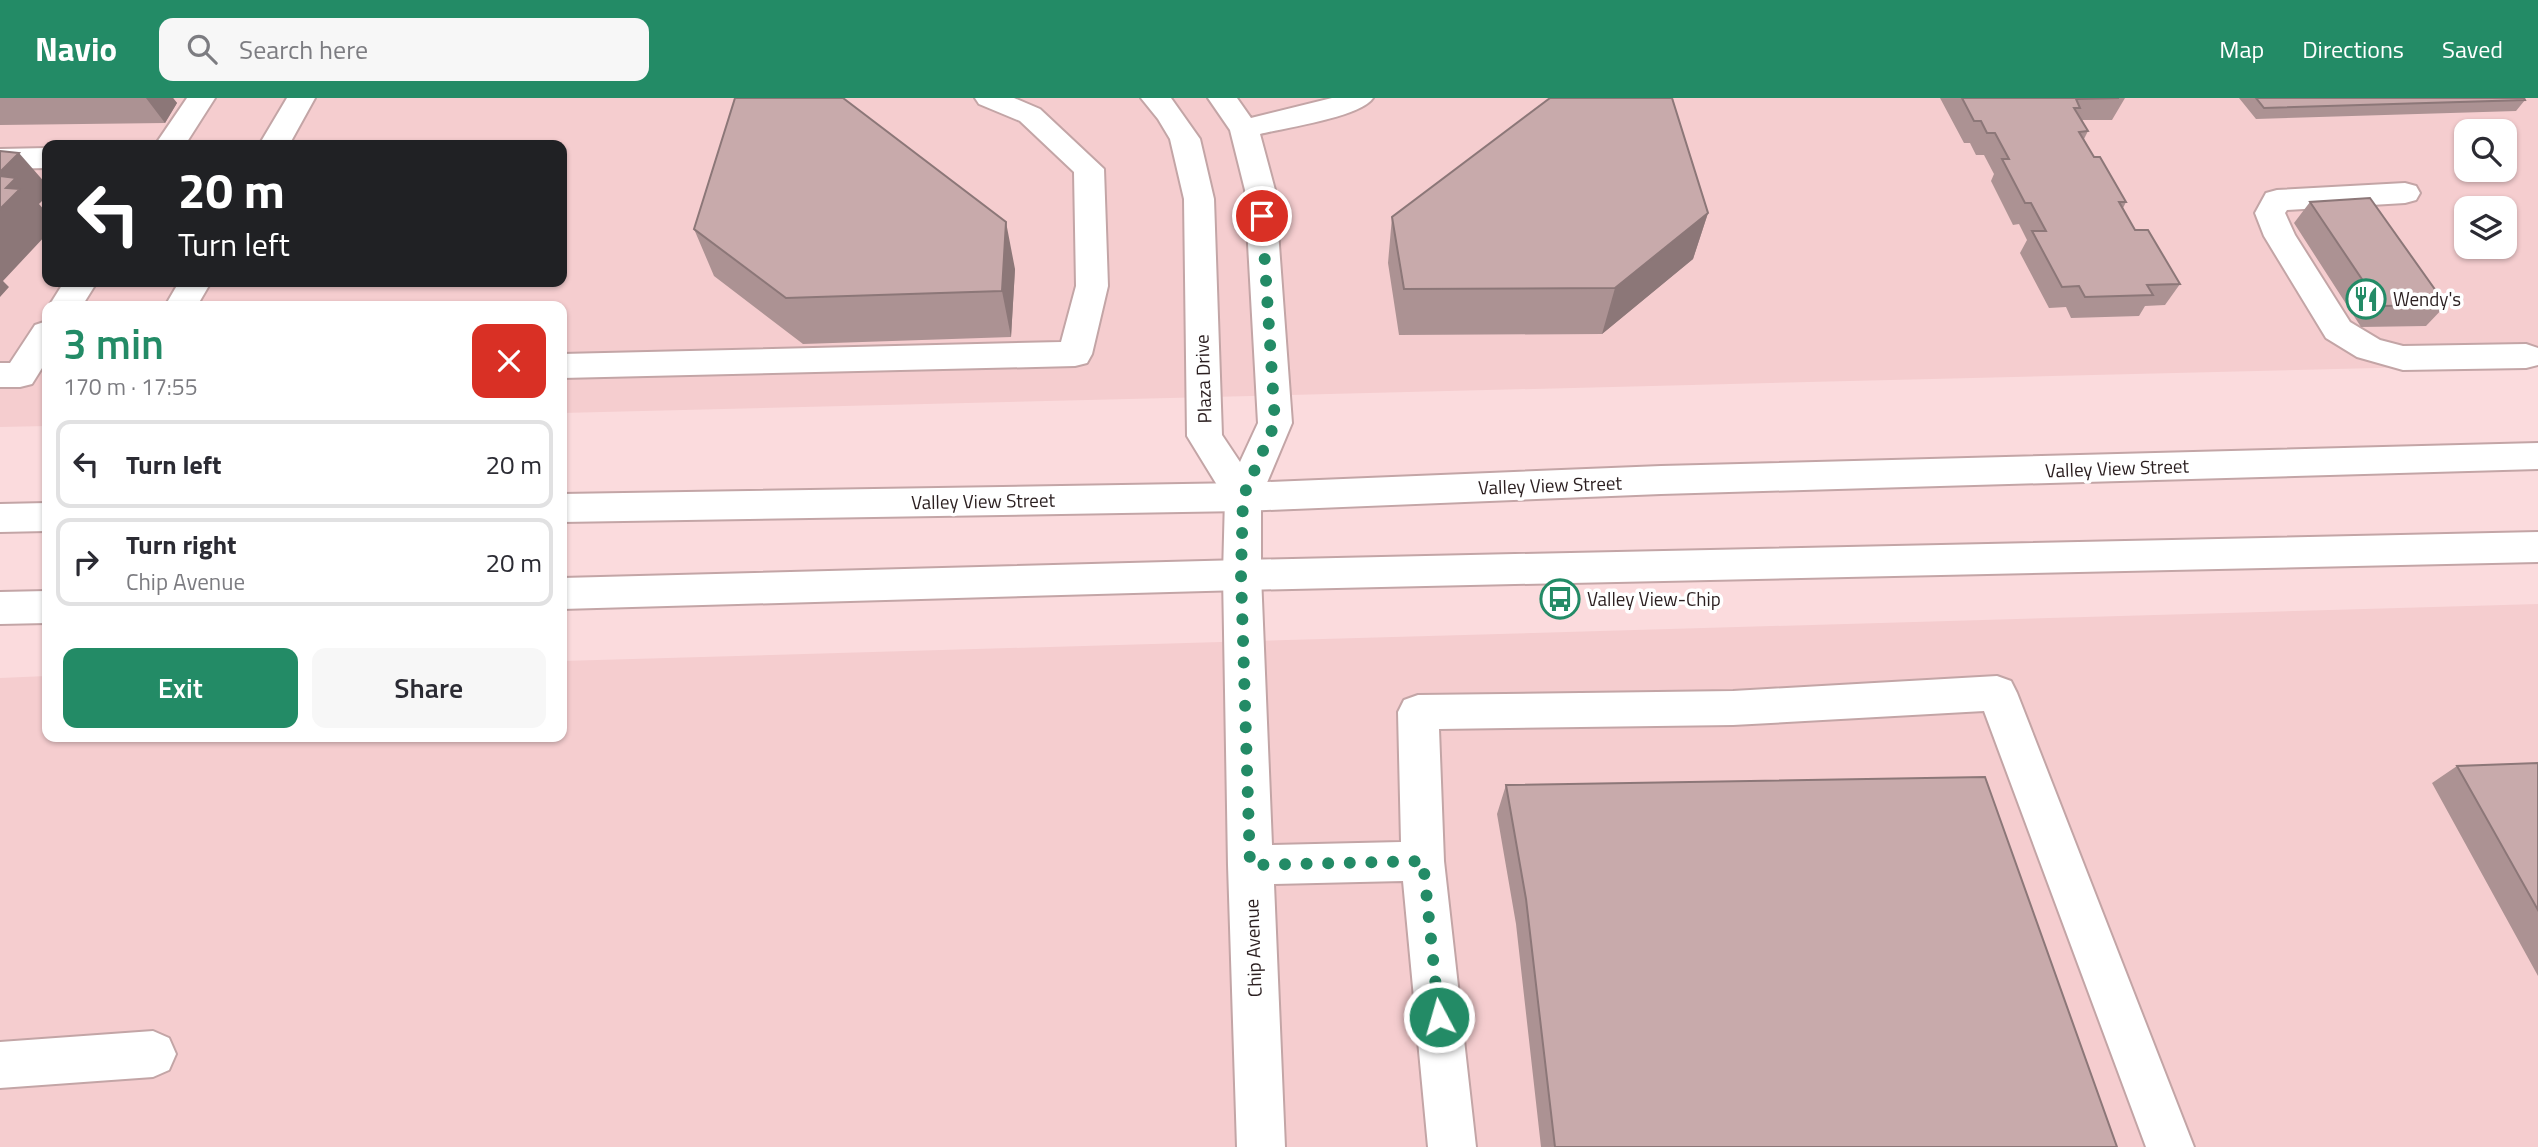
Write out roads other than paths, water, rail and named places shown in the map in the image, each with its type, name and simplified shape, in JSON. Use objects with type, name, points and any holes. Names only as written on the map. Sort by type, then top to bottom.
[{"type":"main road","points":[[173,140],[201,98]]},
{"type":"main road","points":[[277,140],[301,98]]},
{"type":"main road","points":[[567,366],[1075,354],[1092,286],[1089,169],[1030,115],[989,98]]},
{"type":"main road","name":"Plaza Drive","points":[[1155,98],[1170,114],[1185,139],[1199,199],[1205,436],[1243,497]]},
{"type":"main road","points":[[1243,497],[1275,423],[1260,190],[1238,108],[1351,103],[1359,98]]},
{"type":"main road","points":[[0,159],[42,158]]},
{"type":"main road","points":[[2405,193],[2277,200],[2270,213],[2280,236],[2338,330],[2369,349],[2403,358],[2532,365]]},
{"type":"main road","points":[[2506,329],[2532,365]]},
{"type":"main road","points":[[0,375],[20,375],[42,341]]},
{"type":"main road","name":"Valley View Street","points":[[567,508],[1243,497],[1661,480],[2538,456]]},
{"type":"main road","name":"Chip Avenue","points":[[1243,497],[1241,575],[1261,1147]]},
{"type":"main road","points":[[0,518],[42,517]]},
{"type":"main road","points":[[567,594],[1241,575],[2538,547]]},
{"type":"main road","points":[[0,608],[42,607]]},
{"type":"main road","points":[[1452,1147],[1423,861],[1418,712],[1733,708],[1997,693],[2171,1147]]},
{"type":"main road","points":[[1250,865],[1423,861]]},
{"type":"main road","points":[[0,1065],[153,1054]]},
{"type":"place","name":"Wendy's","points":[[2366,299]]},
{"type":"place","name":"Valley View-Chip","points":[[1560,599]]}]
